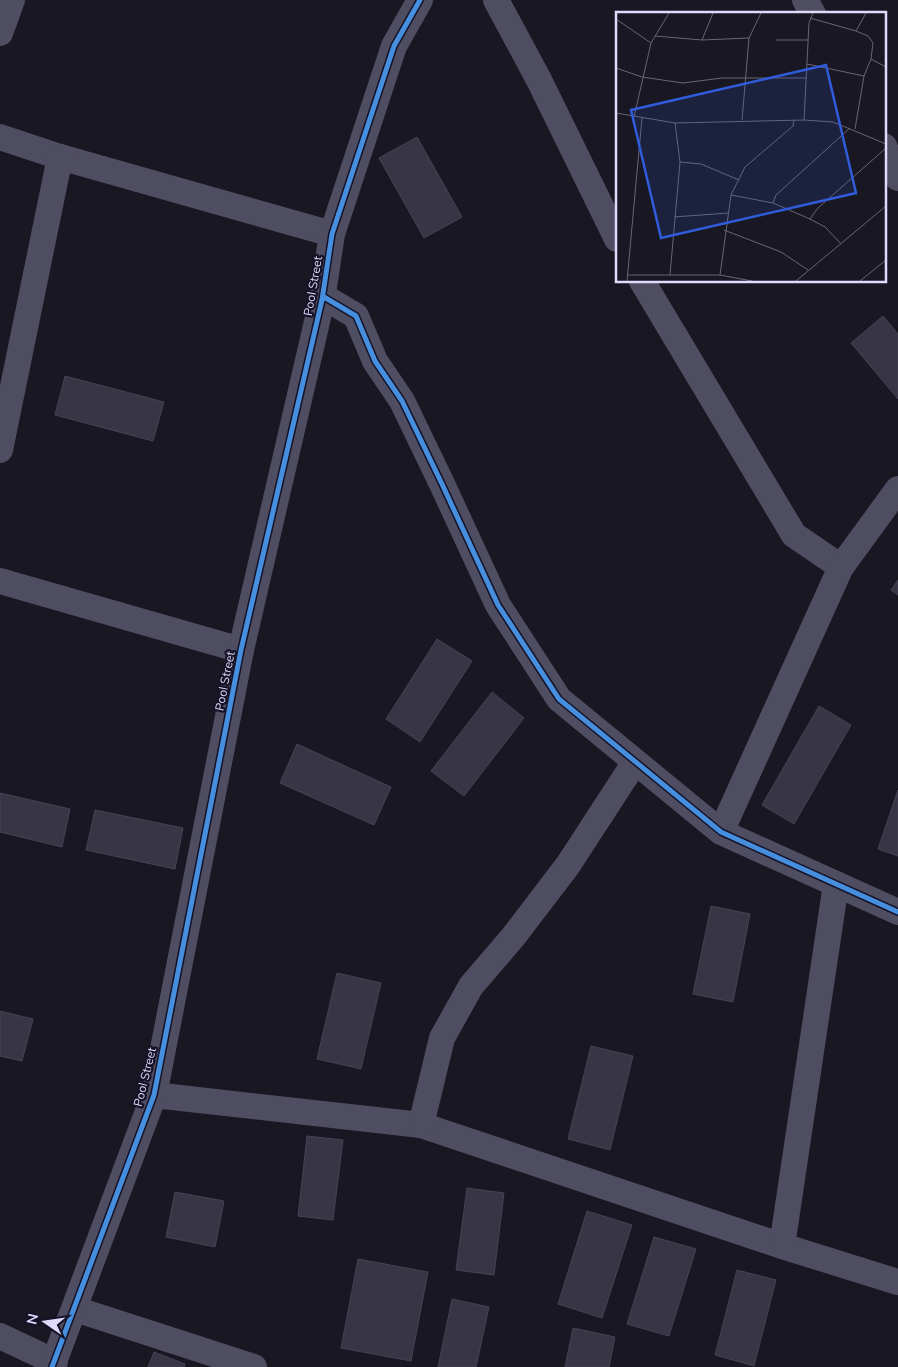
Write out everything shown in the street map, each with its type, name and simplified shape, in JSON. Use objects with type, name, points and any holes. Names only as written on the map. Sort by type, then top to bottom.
[{"type":"street","points":[[0,34],[12,0]]},
{"type":"street","name":"Pool Street","points":[[53,1364],[154,1095],[241,650],[322,300],[332,234],[394,46],[420,0]]},
{"type":"street","points":[[496,0],[616,237]]},
{"type":"street","points":[[805,0],[812,12]]},
{"type":"street","points":[[0,137],[60,157],[332,234]]},
{"type":"street","points":[[886,151],[898,178]]},
{"type":"street","points":[[0,450],[60,157]]},
{"type":"street","points":[[643,282],[794,535],[841,567]]},
{"type":"street","points":[[322,300],[324,297],[356,316],[375,361],[402,401],[498,605],[559,699],[721,832],[898,912]]},
{"type":"street","points":[[721,832],[841,567],[898,489]]},
{"type":"street","points":[[0,581],[241,650]]},
{"type":"street","points":[[421,1125],[442,1038],[471,986],[513,938],[568,865],[635,762]]},
{"type":"street","points":[[782,1246],[836,884]]},
{"type":"street","points":[[154,1095],[421,1125],[782,1246],[898,1282]]},
{"type":"street","points":[[75,1308],[254,1367]]},
{"type":"street","points":[[0,1336],[53,1364]]},
{"type":"building","points":[[417,137],[462,217],[424,238],[379,158]]},
{"type":"building","points":[[883,316],[898,334],[898,399],[851,343]]},
{"type":"building","points":[[65,376],[164,402],[153,441],[55,415]]},
{"type":"building","points":[[898,580],[898,595],[891,590]]},
{"type":"building","points":[[437,639],[472,661],[420,742],[386,719]]},
{"type":"building","points":[[492,692],[524,718],[464,796],[431,771]]},
{"type":"building","points":[[819,706],[851,725],[794,824],[762,805]]},
{"type":"building","points":[[297,744],[391,787],[374,825],[280,783]]},
{"type":"building","points":[[898,790],[898,856],[878,849]]},
{"type":"building","points":[[0,793],[70,809],[62,847],[0,832]]},
{"type":"building","points":[[95,810],[183,828],[175,869],[86,850]]},
{"type":"building","points":[[711,906],[750,914],[733,1002],[693,994]]},
{"type":"building","points":[[337,973],[381,983],[361,1069],[317,1059]]},
{"type":"building","points":[[0,1011],[33,1019],[22,1061],[0,1056]]},
{"type":"building","points":[[591,1046],[633,1056],[610,1150],[568,1139]]},
{"type":"building","points":[[307,1136],[343,1140],[333,1220],[298,1216]]},
{"type":"building","points":[[467,1188],[504,1193],[494,1275],[456,1270]]},
{"type":"building","points":[[175,1192],[224,1201],[215,1247],[166,1237]]},
{"type":"building","points":[[587,1211],[632,1225],[602,1318],[558,1304]]},
{"type":"building","points":[[654,1237],[696,1249],[669,1336],[627,1324]]},
{"type":"building","points":[[358,1259],[428,1272],[411,1361],[341,1348]]},
{"type":"building","points":[[737,1270],[776,1280],[754,1366],[715,1355]]},
{"type":"building","points":[[452,1299],[489,1307],[476,1367],[438,1367]]},
{"type":"building","points":[[573,1328],[615,1337],[609,1367],[565,1367]]},
{"type":"building","points":[[154,1352],[185,1364],[184,1367],[148,1367]]},
{"type":"cycle path","points":[[52,1367],[154,1095],[241,650],[322,300],[332,234],[394,46],[420,0]]},
{"type":"cycle path","points":[[322,300],[324,297],[356,316],[375,361],[402,401],[498,605],[559,699],[721,832],[898,912]]}]
